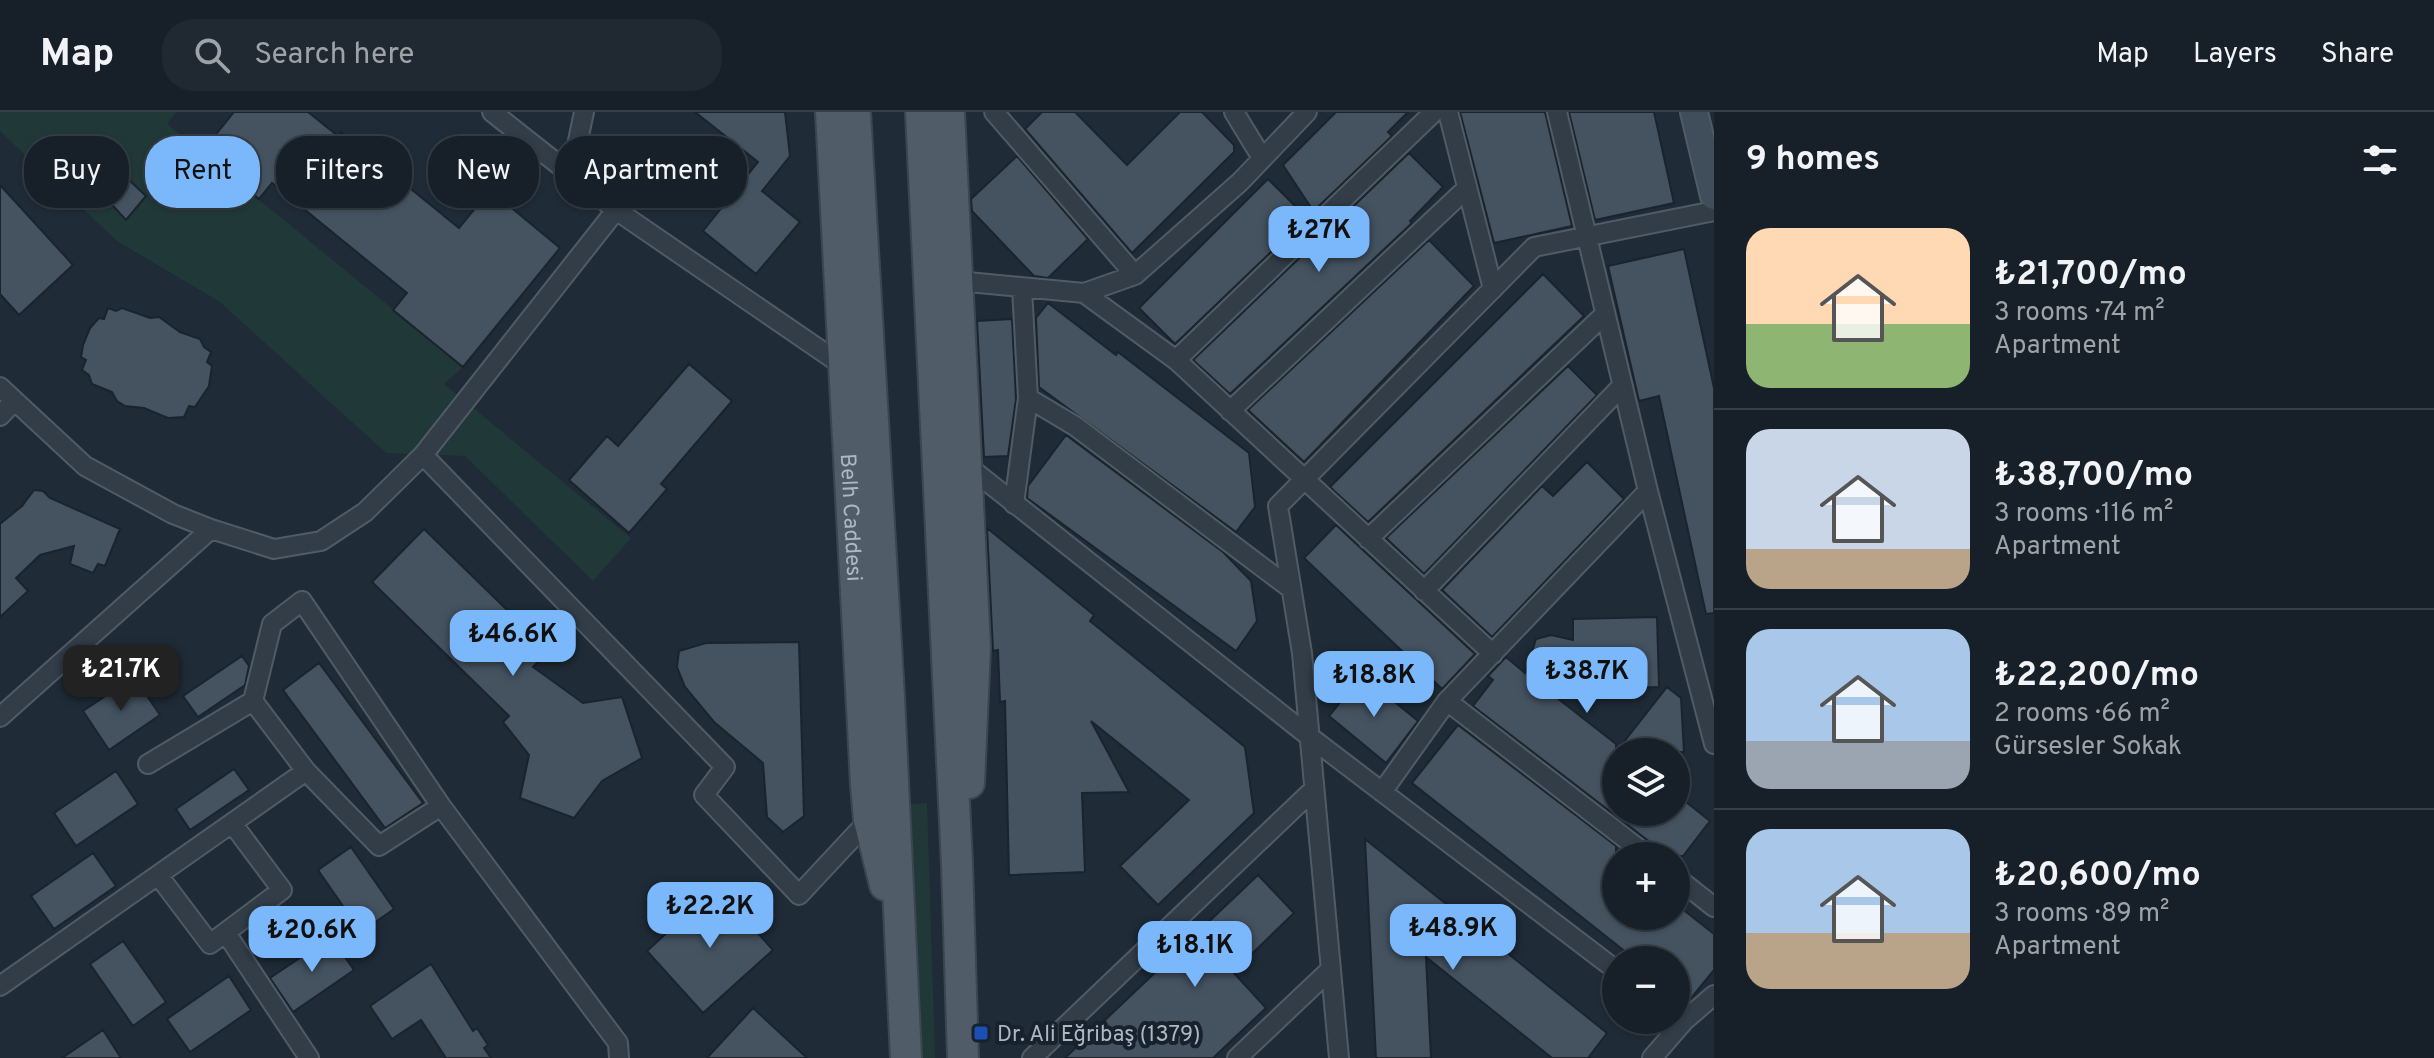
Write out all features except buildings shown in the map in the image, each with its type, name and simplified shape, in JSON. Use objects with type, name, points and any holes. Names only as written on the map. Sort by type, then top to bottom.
[{"type":"main road","name":"Belh Caddesi","points":[[831,112],[869,820],[882,874],[899,916]]},
{"type":"main road","name":"Belh Caddesi","points":[[855,112],[889,697],[906,1058]]},
{"type":"main road","points":[[921,112],[957,864],[963,1058]]},
{"type":"main road","points":[[949,112],[975,647],[969,784],[957,864]]},
{"type":"main road","points":[[1694,112],[1714,196]]},
{"type":"street","points":[[492,112],[555,161]]},
{"type":"street","points":[[579,136],[584,112]]},
{"type":"street","points":[[994,112],[1135,275]]},
{"type":"street","points":[[1234,112],[1262,158]]},
{"type":"street","points":[[957,281],[1084,293],[1135,275],[1240,182],[1307,112]]},
{"type":"street","points":[[1176,360],[1434,112]]},
{"type":"street","points":[[1448,112],[1493,289]]},
{"type":"street","points":[[1557,112],[1648,491],[1714,744]]},
{"type":"street","points":[[1230,411],[1466,189]]},
{"type":"street","points":[[614,208],[845,367]]},
{"type":"street","points":[[0,387],[85,466],[173,514],[274,549],[321,541],[365,512],[423,455],[616,210]]},
{"type":"street","points":[[1339,1058],[1302,653],[1278,506],[1534,247],[1714,211]]},
{"type":"street","points":[[1014,504],[1028,398],[1022,288]]},
{"type":"street","points":[[1084,293],[1176,360],[1493,654]]},
{"type":"street","points":[[1368,539],[1605,314]]},
{"type":"street","points":[[1424,591],[1622,386]]},
{"type":"street","points":[[1028,398],[1075,426],[1290,588]]},
{"type":"street","points":[[0,416],[14,401]]},
{"type":"street","points":[[423,455],[725,767],[704,795],[799,895],[869,820]]},
{"type":"street","points":[[965,464],[1310,737],[1602,959]]},
{"type":"street","points":[[1382,792],[1447,701],[1648,491]]},
{"type":"street","points":[[1,714],[211,529]]},
{"type":"street","points":[[148,764],[253,701],[272,624],[302,601],[441,806],[618,1043],[619,1058]]},
{"type":"street","points":[[253,701],[306,771],[379,846],[441,806]]},
{"type":"street","points":[[1447,701],[1630,842]]},
{"type":"street","points":[[0,986],[306,771]]},
{"type":"street","points":[[1032,1058],[1314,789]]},
{"type":"street","points":[[158,875],[210,944],[226,933],[282,890],[232,823]]},
{"type":"street","points":[[1690,888],[1714,907]]},
{"type":"street","points":[[226,933],[309,1058]]},
{"type":"street","points":[[1237,1058],[1331,969]]},
{"type":"street","points":[[1690,1011],[1714,995]]},
{"type":"street","points":[[1652,1058],[1669,1034]]},
{"type":"green space","points":[[0,112],[176,112],[167,124],[182,136],[145,136],[145,208],[260,208],[260,200],[463,367],[444,384],[631,538],[593,581],[465,456],[386,453],[220,302],[117,241],[82,208],[129,208],[129,136],[24,136],[24,154],[0,131]]},
{"type":"green space","points":[[927,803],[935,1058],[920,1058],[906,805]]},
{"type":"place","name":"Dr. Ali Eğribaş (1379)","points":[[981,1033]]}]
